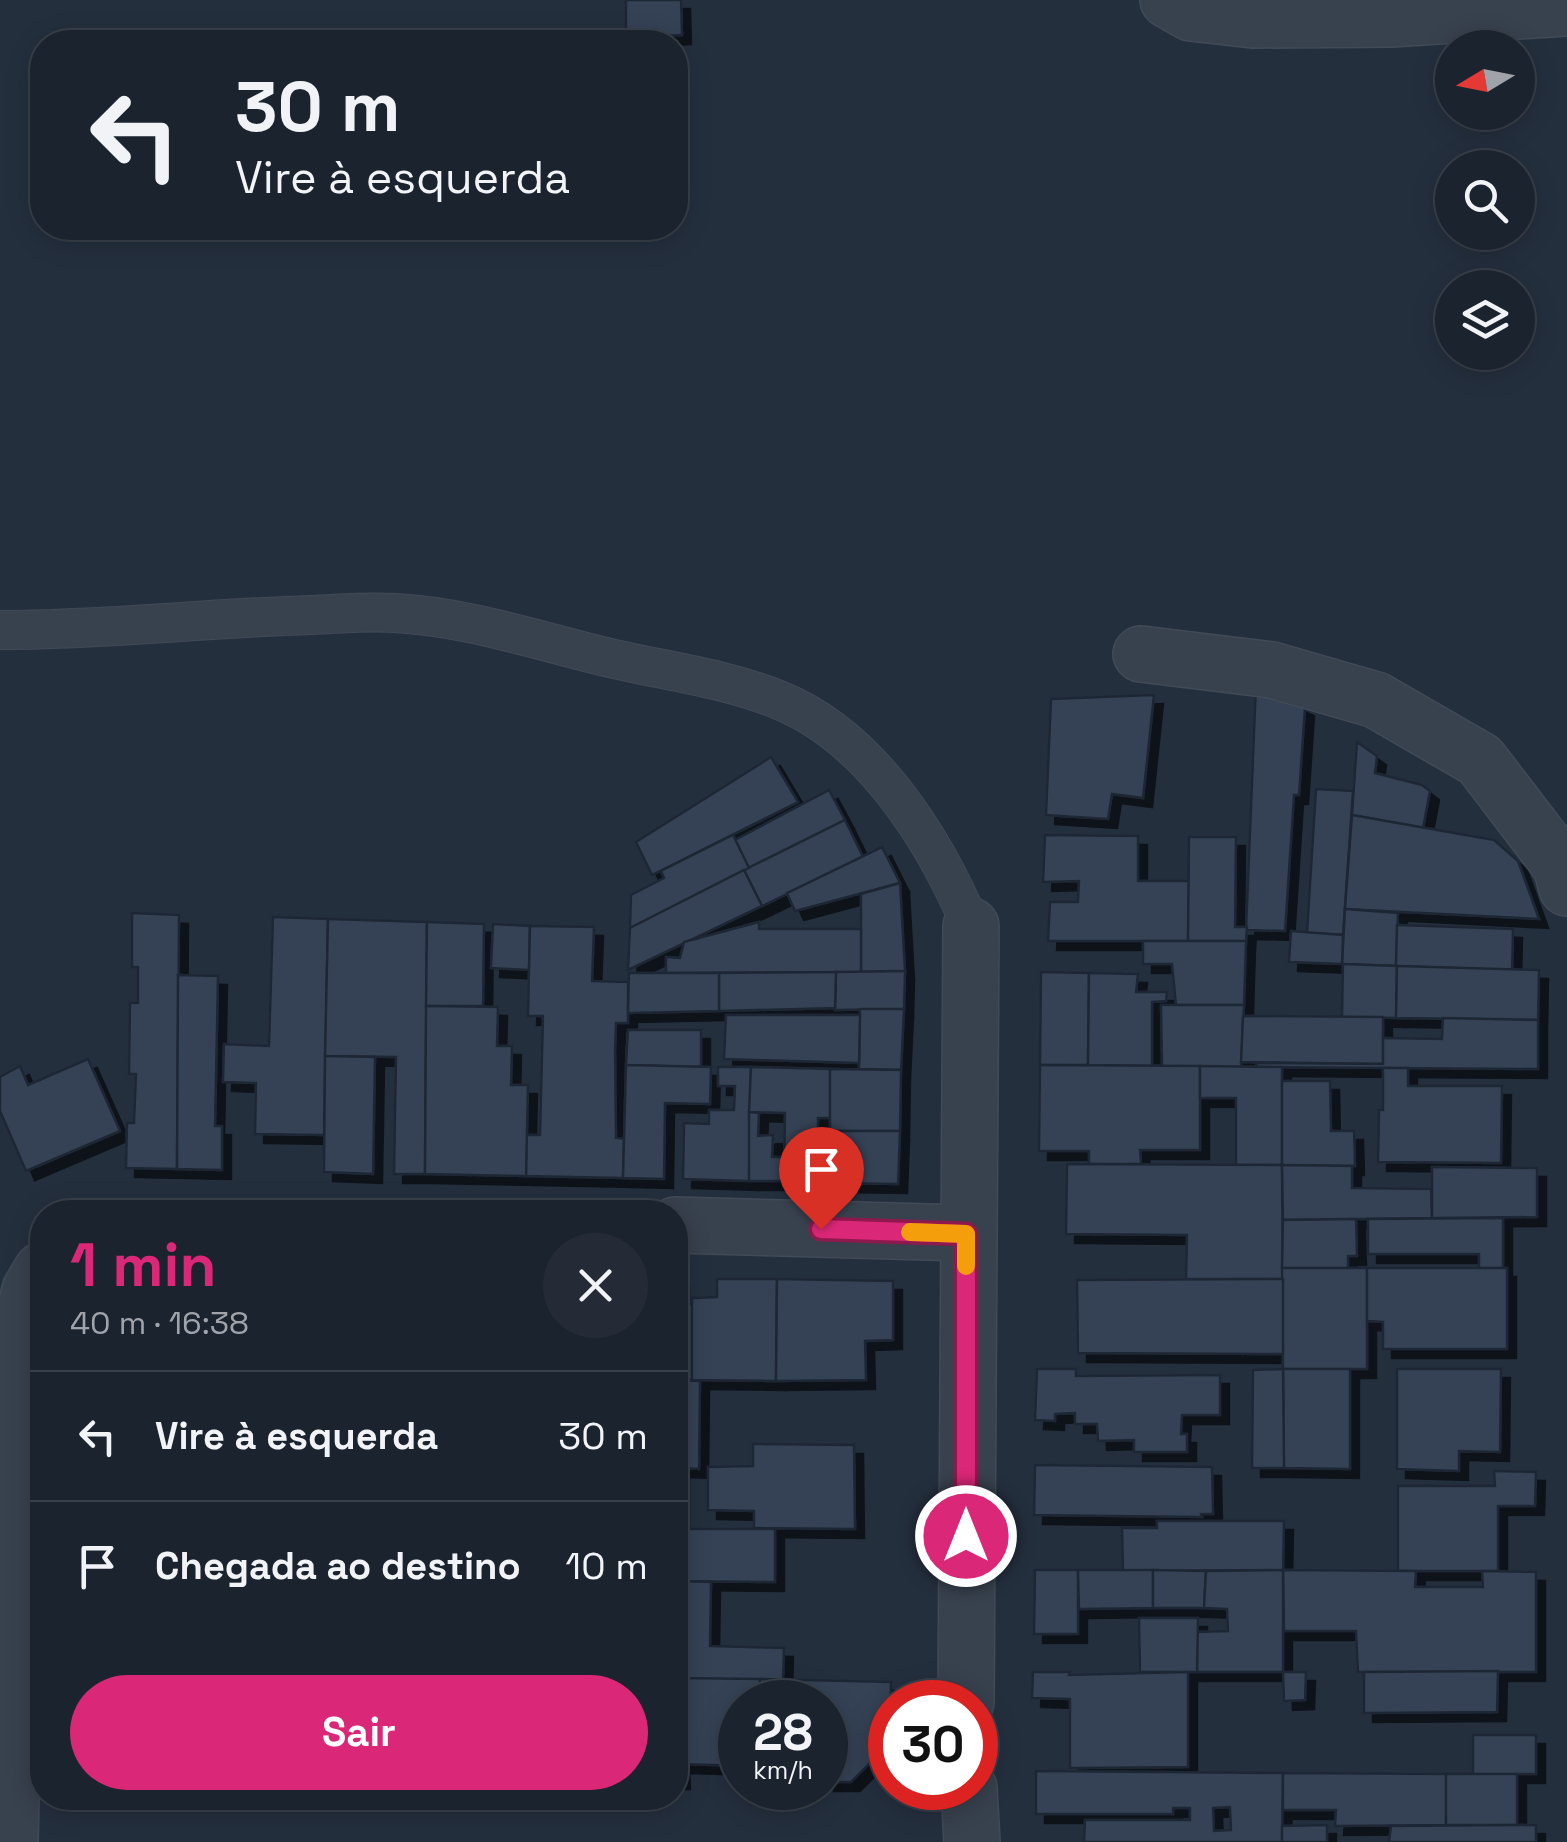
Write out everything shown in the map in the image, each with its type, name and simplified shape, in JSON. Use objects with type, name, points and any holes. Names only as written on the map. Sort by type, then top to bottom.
[{"type":"street","points":[[1168,0],[1191,13],[1253,20],[1391,19],[1567,8]]},
{"type":"street","points":[[1141,654],[1272,670],[1376,700],[1480,760],[1560,866],[1567,888]]},
{"type":"street","points":[[966,1680],[971,926]]},
{"type":"street","points":[[688,1225],[966,1234]]},
{"type":"street","points":[[10,1842],[21,1328],[30,1290]]},
{"type":"street","points":[[970,1810],[972,1842]]},
{"type":"lane","points":[[0,630],[394,612],[479,624],[606,657],[738,685],[783,701],[864,758],[910,814],[952,880],[971,926]]},
{"type":"building","points":[[626,0],[681,0],[682,30],[626,30]]},
{"type":"building","points":[[1256,685],[1305,707],[1299,795],[1294,795],[1285,931],[1246,930]]},
{"type":"building","points":[[1154,695],[1143,798],[1112,794],[1108,819],[1046,815],[1051,699]]},
{"type":"building","points":[[1357,742],[1377,756],[1375,773],[1422,785],[1430,791],[1423,828],[1352,815]]},
{"type":"building","points":[[771,757],[798,802],[652,875],[636,842]]},
{"type":"building","points":[[1316,789],[1353,791],[1343,935],[1307,933]]},
{"type":"building","points":[[829,790],[845,820],[749,868],[735,840]]},
{"type":"building","points":[[1352,815],[1494,840],[1518,861],[1539,919],[1345,909]]},
{"type":"building","points":[[845,820],[863,857],[762,906],[744,870]]},
{"type":"building","points":[[733,835],[749,868],[630,928],[631,895],[664,878],[661,871]]},
{"type":"building","points":[[1045,835],[1138,836],[1138,881],[1189,881],[1188,941],[1048,941],[1050,902],[1078,902],[1079,881],[1043,882]]},
{"type":"building","points":[[1189,837],[1236,837],[1235,927],[1247,927],[1246,941],[1188,941]]},
{"type":"building","points":[[882,847],[900,883],[795,911],[787,893]]},
{"type":"building","points":[[744,870],[762,906],[628,970],[630,928]]},
{"type":"building","points":[[900,883],[905,971],[861,972],[861,894]]},
{"type":"building","points":[[1345,909],[1398,913],[1396,966],[1342,964]]},
{"type":"building","points":[[132,913],[179,915],[177,1169],[126,1168],[127,1123],[134,1123],[136,1074],[129,1074],[130,1003],[138,1003],[138,967],[132,967]]},
{"type":"building","points":[[273,917],[328,919],[324,1135],[255,1134],[256,1083],[223,1082],[224,1044],[269,1046]]},
{"type":"building","points":[[328,919],[427,922],[425,1174],[394,1174],[396,1057],[325,1056]]},
{"type":"building","points":[[427,922],[484,924],[483,1006],[426,1006]]},
{"type":"building","points":[[759,922],[759,929],[861,929],[861,972],[666,973],[666,957],[680,958],[684,942]]},
{"type":"building","points":[[493,924],[530,926],[529,970],[491,968]]},
{"type":"building","points":[[1397,925],[1513,929],[1512,970],[1396,966]]},
{"type":"building","points":[[530,926],[594,927],[592,981],[628,982],[628,1023],[616,1023],[615,1051],[616,1138],[624,1139],[623,1178],[526,1176],[526,1135],[540,1135],[543,1016],[528,1016]]},
{"type":"building","points":[[1291,931],[1343,935],[1342,964],[1289,962]]},
{"type":"building","points":[[1143,941],[1246,941],[1244,1005],[1176,1005],[1172,964],[1143,964]]},
{"type":"building","points":[[1343,964],[1397,966],[1396,1018],[1342,1017]]},
{"type":"building","points":[[1397,966],[1539,970],[1538,1020],[1396,1018]]},
{"type":"building","points":[[905,971],[904,1009],[835,1010],[836,972]]},
{"type":"building","points":[[836,972],[835,1008],[719,1011],[719,973]]},
{"type":"building","points":[[1041,972],[1089,973],[1088,1065],[1040,1065]]},
{"type":"building","points":[[629,973],[719,973],[719,1011],[628,1013]]},
{"type":"building","points":[[1089,973],[1138,974],[1136,992],[1167,992],[1166,1001],[1152,1002],[1152,1066],[1088,1065]]},
{"type":"building","points":[[178,975],[218,976],[215,1126],[222,1126],[222,1170],[177,1169]]},
{"type":"building","points":[[1161,1005],[1244,1005],[1241,1067],[1162,1066]]},
{"type":"building","points":[[426,1006],[498,1007],[497,1046],[512,1046],[511,1085],[528,1085],[526,1176],[425,1174]]},
{"type":"building","points":[[860,1009],[904,1009],[901,1070],[859,1069]]},
{"type":"building","points":[[726,1015],[860,1015],[859,1063],[724,1059]]},
{"type":"building","points":[[1243,1016],[1383,1017],[1383,1064],[1241,1062]]},
{"type":"building","points":[[1443,1018],[1538,1020],[1538,1069],[1257,1067],[1256,1063],[1383,1064],[1383,1038],[1442,1039]]},
{"type":"building","points":[[628,1030],[701,1030],[701,1067],[626,1065]]},
{"type":"building","points":[[325,1056],[375,1057],[373,1174],[324,1172]]},
{"type":"building","points":[[88,1059],[120,1131],[26,1171],[0,1111],[0,1077],[20,1066],[28,1085]]},
{"type":"building","points":[[626,1065],[711,1067],[710,1104],[665,1103],[664,1179],[623,1178]]},
{"type":"building","points":[[1040,1065],[1200,1066],[1200,1150],[1140,1150],[1141,1164],[1089,1164],[1089,1151],[1039,1151]]},
{"type":"building","points":[[1200,1066],[1282,1067],[1282,1165],[1236,1165],[1236,1098],[1200,1098]]},
{"type":"building","points":[[718,1067],[751,1067],[749,1181],[683,1179],[684,1123],[709,1124],[709,1110],[734,1110],[735,1086],[718,1086]]},
{"type":"building","points":[[751,1067],[830,1069],[830,1118],[818,1118],[817,1182],[784,1181],[785,1113],[749,1112]]},
{"type":"building","points":[[1383,1068],[1408,1068],[1408,1086],[1502,1086],[1501,1163],[1378,1162]]},
{"type":"building","points":[[830,1069],[901,1070],[900,1131],[830,1131]]},
{"type":"building","points":[[1282,1081],[1330,1081],[1331,1131],[1354,1131],[1355,1166],[1282,1165]]},
{"type":"building","points":[[749,1112],[759,1113],[758,1136],[773,1135],[772,1157],[785,1157],[784,1181],[749,1181]]},
{"type":"building","points":[[830,1131],[900,1131],[898,1184],[829,1183]]},
{"type":"building","points":[[1067,1164],[1282,1165],[1283,1279],[1186,1279],[1187,1235],[1066,1234]]},
{"type":"building","points":[[1282,1165],[1352,1166],[1352,1188],[1431,1189],[1432,1218],[1283,1220]]},
{"type":"building","points":[[1432,1167],[1537,1168],[1537,1217],[1432,1218]]},
{"type":"building","points":[[1503,1218],[1503,1268],[1479,1268],[1479,1254],[1368,1254],[1368,1219]]},
{"type":"building","points":[[1356,1219],[1357,1256],[1348,1256],[1348,1268],[1282,1268],[1283,1220]]},
{"type":"building","points":[[1282,1268],[1367,1268],[1367,1369],[1283,1369]]},
{"type":"building","points":[[1367,1268],[1507,1268],[1507,1349],[1383,1349],[1383,1322],[1367,1321]]},
{"type":"building","points":[[717,1279],[777,1279],[776,1381],[692,1380],[692,1298],[717,1297]]},
{"type":"building","points":[[777,1279],[893,1281],[893,1340],[865,1341],[866,1380],[776,1381]]},
{"type":"building","points":[[1283,1279],[1283,1354],[1078,1353],[1077,1280]]},
{"type":"building","points":[[688,1304],[692,1304],[692,1380],[688,1380]]},
{"type":"building","points":[[1037,1369],[1076,1369],[1076,1376],[1220,1375],[1220,1415],[1182,1415],[1181,1434],[1187,1434],[1187,1452],[1134,1452],[1134,1440],[1098,1441],[1097,1424],[1075,1424],[1075,1413],[1055,1414],[1055,1421],[1035,1420]]},
{"type":"building","points":[[1283,1369],[1350,1369],[1350,1469],[1284,1468]]},
{"type":"building","points":[[1283,1369],[1284,1468],[1252,1468],[1253,1370]]},
{"type":"building","points":[[1397,1369],[1501,1369],[1500,1452],[1459,1451],[1459,1471],[1397,1469]]},
{"type":"building","points":[[688,1381],[700,1381],[699,1469],[688,1468]]},
{"type":"building","points":[[753,1444],[854,1445],[855,1529],[754,1528],[754,1511],[708,1510],[708,1467],[753,1466]]},
{"type":"building","points":[[1035,1465],[1212,1467],[1213,1514],[1034,1515]]},
{"type":"building","points":[[1494,1471],[1536,1472],[1535,1506],[1498,1506],[1498,1571],[1398,1571],[1398,1486],[1495,1486]]},
{"type":"building","points":[[1157,1521],[1284,1521],[1283,1570],[1123,1571],[1122,1528],[1157,1528]]},
{"type":"building","points":[[688,1529],[775,1529],[775,1582],[688,1581]]},
{"type":"building","points":[[1035,1570],[1078,1570],[1078,1634],[1034,1634]]},
{"type":"building","points":[[1078,1570],[1153,1570],[1153,1608],[1079,1609]]},
{"type":"building","points":[[1153,1570],[1206,1571],[1204,1608],[1153,1608]]},
{"type":"building","points":[[1283,1570],[1416,1571],[1415,1587],[1483,1587],[1482,1571],[1536,1572],[1536,1672],[1358,1672],[1356,1631],[1284,1631]]},
{"type":"building","points":[[1283,1570],[1283,1672],[1197,1672],[1197,1632],[1228,1631],[1227,1609],[1204,1608],[1206,1571]]},
{"type":"building","points":[[688,1581],[711,1582],[710,1646],[784,1648],[783,1680],[688,1678]]},
{"type":"building","points":[[1139,1618],[1198,1618],[1197,1672],[1140,1672]]},
{"type":"building","points":[[1498,1671],[1497,1712],[1364,1713],[1364,1672]]},
{"type":"building","points":[[1033,1672],[1188,1672],[1188,1767],[1070,1768],[1070,1699],[1032,1698]]},
{"type":"building","points":[[1283,1672],[1306,1672],[1305,1700],[1284,1701]]},
{"type":"building","points":[[688,1678],[760,1679],[718,1680],[718,1765],[688,1764]]},
{"type":"building","points":[[848,1681],[868,1681],[868,1765],[851,1782]]},
{"type":"building","points":[[1473,1735],[1536,1735],[1536,1774],[1473,1774]]},
{"type":"building","points":[[1036,1771],[1283,1773],[1282,1842],[1084,1842],[1085,1820],[1190,1820],[1190,1808],[1173,1808],[1173,1814],[1036,1814]],"holes":[[[1230,1807],[1231,1830],[1214,1831],[1213,1808]]]},
{"type":"building","points":[[1283,1773],[1446,1774],[1446,1825],[1335,1826],[1336,1810],[1283,1810]]},
{"type":"building","points":[[1446,1774],[1517,1774],[1517,1825],[1446,1825]]},
{"type":"building","points":[[1327,1825],[1327,1842],[1282,1842],[1282,1826]]},
{"type":"building","points":[[1536,1825],[1536,1842],[1389,1842],[1391,1826]]},
{"type":"slow traffic","points":[[910,1232],[966,1234],[966,1266]]},
{"type":"route","points":[[821,1229],[966,1234],[966,1536]]}]
